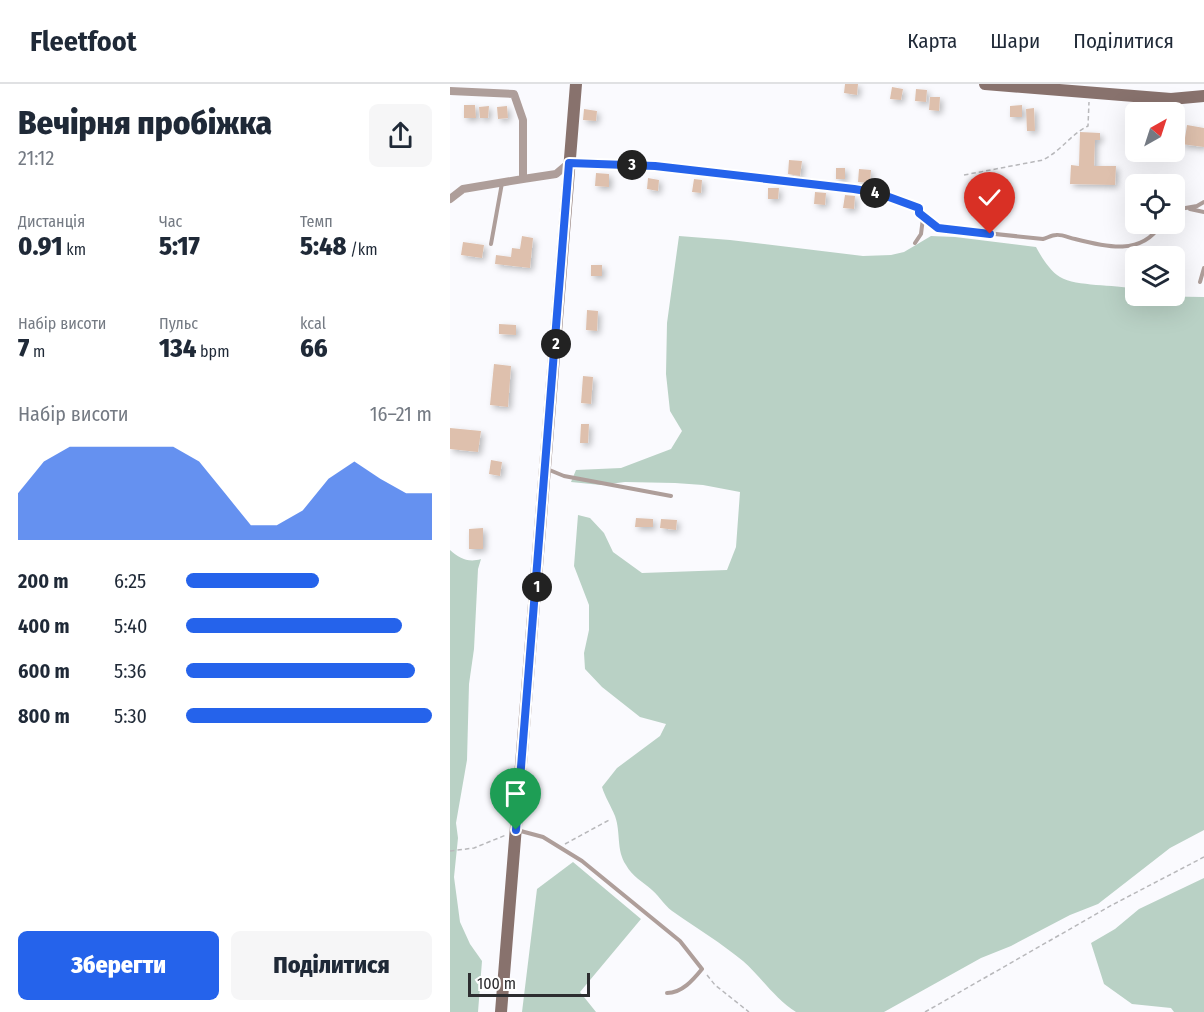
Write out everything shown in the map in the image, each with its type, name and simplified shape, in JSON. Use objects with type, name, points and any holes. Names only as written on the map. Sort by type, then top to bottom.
[{"type":"street","points":[[501,1012],[576,84]]},
{"type":"street","points":[[985,84],[1171,99],[1204,96]]},
{"type":"street","points":[[450,91],[514,94],[523,120],[523,179]]},
{"type":"street","points":[[450,199],[463,189],[556,174],[569,163],[655,166],[878,193],[919,208],[919,213],[938,228]]},
{"type":"lane","points":[[491,244],[502,183]]},
{"type":"lane","points":[[1185,209],[1204,202]]},
{"type":"lane","points":[[1189,208],[1204,212]]},
{"type":"lane","points":[[915,243],[921,234],[923,217]]},
{"type":"lane","points":[[938,228],[1043,239],[1058,234],[1096,244],[1126,247],[1145,242],[1156,234]]},
{"type":"lane","points":[[1200,282],[1204,268]]},
{"type":"lane","points":[[546,468],[564,476],[671,496]]},
{"type":"lane","points":[[516,830],[543,837],[559,846],[616,887],[686,948],[702,969],[682,989],[667,993]]},
{"type":"path","points":[[964,175],[1043,160],[1054,154],[1077,132],[1088,126],[1089,93]]},
{"type":"path","points":[[559,846],[583,836],[610,819]]},
{"type":"path","points":[[450,851],[474,848],[516,830]]},
{"type":"path","points":[[925,1012],[1112,905],[1204,857]]},
{"type":"path","points":[[702,969],[715,985],[748,1012]]},
{"type":"green space","points":[[679,236],[863,256],[904,252],[931,236],[955,237],[1036,247],[1046,264],[1060,277],[1086,284],[1125,287],[1125,306],[1185,306],[1185,297],[1204,297],[1204,830],[1170,848],[1098,904],[981,958],[884,1012],[796,1012],[788,1007],[743,961],[672,911],[638,879],[628,869],[623,859],[615,816],[602,787],[617,768],[660,736],[666,724],[640,717],[602,687],[585,669],[584,653],[589,630],[589,605],[574,566],[578,515],[590,518],[604,533],[613,552],[642,573],[727,570],[736,547],[740,492],[703,485],[675,483],[625,482],[601,485],[571,482],[576,470],[621,468],[671,449],[682,431],[670,411],[666,374],[667,323]]},
{"type":"green space","points":[[450,550],[464,559],[481,559],[478,569],[474,649],[469,684],[467,760],[456,823],[458,838],[454,877],[460,922],[470,944],[482,961],[478,1012],[450,1012]]},
{"type":"green space","points":[[573,862],[641,919],[580,992],[596,1012],[522,1012],[537,889]]},
{"type":"green space","points":[[1204,878],[1204,1012],[1174,1012],[1171,1008],[1132,1004],[1104,984],[1091,943],[1115,929],[1139,909]]},
{"type":"building","points":[[845,84],[858,84],[857,95],[844,93]]},
{"type":"building","points":[[892,87],[903,89],[901,100],[890,99]]},
{"type":"building","points":[[916,89],[927,90],[926,102],[915,101]]},
{"type":"building","points":[[930,97],[940,97],[939,111],[929,110]]},
{"type":"building","points":[[464,105],[475,105],[476,118],[464,118]]},
{"type":"building","points":[[1022,105],[1022,117],[1010,117],[1010,106]]},
{"type":"building","points":[[489,106],[488,118],[480,118],[479,107]]},
{"type":"building","points":[[507,106],[508,118],[498,119],[497,107]]},
{"type":"building","points":[[1034,108],[1035,131],[1027,131],[1026,109]]},
{"type":"building","points":[[584,109],[597,111],[596,121],[583,120]]},
{"type":"building","points":[[1187,125],[1204,128],[1204,147],[1185,145]]},
{"type":"building","points":[[1080,132],[1100,133],[1100,140],[1095,140],[1094,166],[1116,166],[1115,185],[1070,184],[1071,165],[1079,166]]},
{"type":"building","points":[[789,160],[802,161],[800,176],[788,174]]},
{"type":"building","points":[[836,168],[845,168],[845,179],[836,179]]},
{"type":"building","points":[[859,169],[871,170],[870,183],[858,182]]},
{"type":"building","points":[[596,173],[609,174],[609,187],[595,186]]},
{"type":"building","points":[[648,178],[659,180],[658,191],[647,189]]},
{"type":"building","points":[[694,179],[702,180],[701,193],[692,192]]},
{"type":"building","points":[[768,188],[779,188],[778,199],[768,199]]},
{"type":"building","points":[[815,192],[826,193],[825,205],[814,204]]},
{"type":"building","points":[[845,195],[855,196],[854,209],[843,208]]},
{"type":"building","points":[[522,236],[533,238],[530,268],[495,264],[496,255],[511,257],[512,248],[520,249]]},
{"type":"building","points":[[463,242],[484,245],[482,258],[461,255]]},
{"type":"building","points":[[591,265],[602,265],[602,276],[591,276]]},
{"type":"building","points":[[587,310],[598,311],[597,331],[586,330]]},
{"type":"building","points":[[499,324],[516,325],[516,335],[499,334]]},
{"type":"building","points":[[494,364],[511,366],[508,407],[490,405]]},
{"type":"building","points":[[583,376],[593,377],[591,404],[581,403]]},
{"type":"building","points":[[581,424],[589,424],[588,443],[580,443]]},
{"type":"building","points":[[450,428],[481,431],[478,452],[450,449]]},
{"type":"building","points":[[491,460],[502,462],[500,476],[489,474]]},
{"type":"building","points":[[636,518],[653,519],[653,527],[635,527]]},
{"type":"building","points":[[661,519],[677,520],[676,530],[660,528]]},
{"type":"building","points":[[483,528],[483,549],[469,549],[469,529]]},
{"type":"route","points":[[516,830],[545,488],[569,163],[655,166],[878,193],[919,208],[919,213],[938,228],[990,234]]}]
